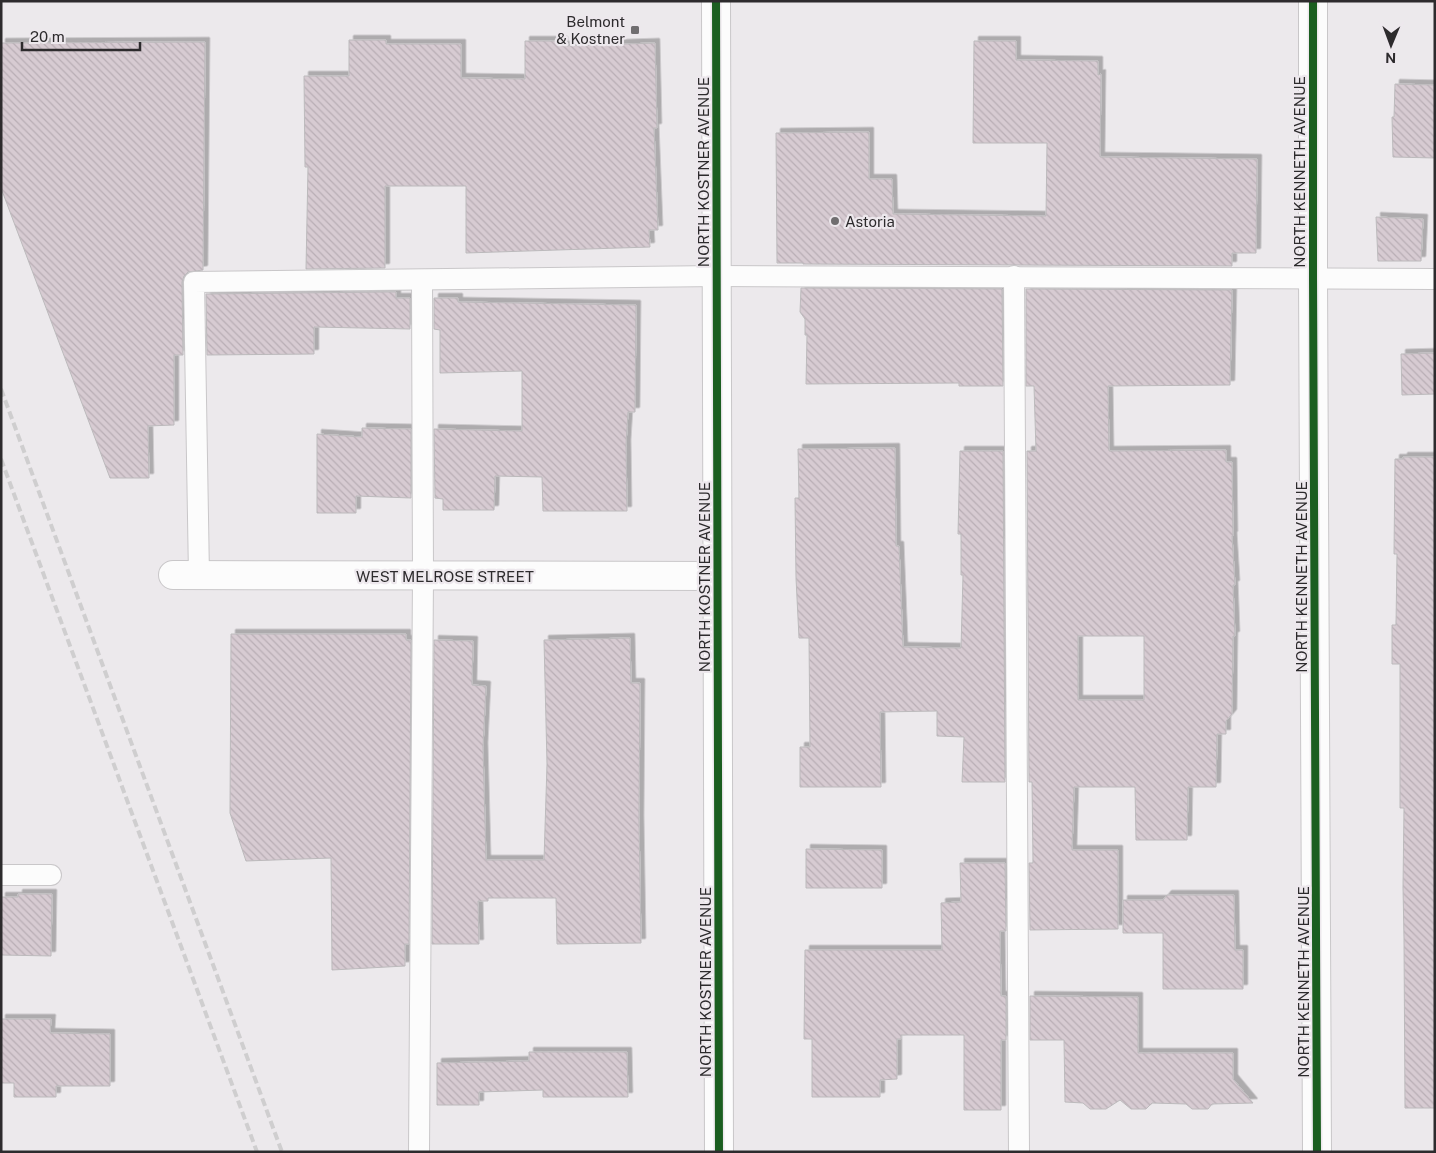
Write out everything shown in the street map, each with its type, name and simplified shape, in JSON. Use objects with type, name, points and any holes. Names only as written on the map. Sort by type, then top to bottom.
[{"type":"street","name":"NORTH KOSTNER AVENUE","points":[[716,1],[719,1152]]},
{"type":"street","name":"NORTH KENNETH AVENUE","points":[[1313,1],[1317,1152]]},
{"type":"street","name":"WEST MELROSE STREET","points":[[186,576],[717,576]]},
{"type":"lane","points":[[186,576],[194,282],[717,276],[1435,279]]},
{"type":"lane","points":[[1014,276],[1019,1152]]},
{"type":"lane","points":[[419,1152],[423,576],[422,280]]},
{"type":"lane","points":[[1,875],[51,875]]},
{"type":"building","points":[[349,40],[386,40],[386,44],[461,44],[461,78],[525,79],[525,41],[563,41],[563,46],[655,43],[657,128],[654,128],[658,230],[649,230],[650,247],[466,253],[466,186],[385,186],[385,268],[306,269],[308,167],[305,167],[304,76],[349,76]]},
{"type":"building","points":[[974,41],[1016,41],[1016,60],[1098,61],[1098,75],[1101,74],[1100,157],[1257,159],[1256,253],[1232,253],[1232,266],[777,263],[776,133],[869,132],[869,179],[892,179],[893,214],[1046,216],[1047,143],[973,143]]},
{"type":"building","points":[[205,42],[203,270],[188,272],[182,282],[183,355],[174,355],[174,425],[148,426],[149,478],[110,478],[1,188],[1,43]]},
{"type":"building","points":[[1395,84],[1435,85],[1435,158],[1393,157],[1392,117],[1394,117]]},
{"type":"building","points":[[1376,217],[1423,219],[1421,261],[1378,261]]},
{"type":"building","points":[[801,288],[1002,289],[1003,386],[959,386],[959,383],[806,384],[807,335],[805,335],[805,319],[800,312]]},
{"type":"building","points":[[1026,289],[1232,290],[1230,385],[1108,386],[1109,451],[1226,450],[1226,462],[1232,462],[1232,536],[1235,585],[1233,585],[1235,636],[1233,636],[1232,714],[1226,721],[1226,734],[1217,734],[1216,787],[1188,787],[1187,840],[1136,840],[1135,787],[1074,787],[1072,850],[1118,850],[1118,929],[1030,930],[1029,863],[1033,863],[1032,782],[1029,782],[1027,451],[1036,451],[1034,386],[1026,386]],"holes":[[[1078,636],[1144,636],[1144,700],[1078,700]]]},
{"type":"building","points":[[396,292],[396,298],[410,298],[410,329],[314,327],[314,354],[207,355],[206,294]]},
{"type":"building","points":[[434,298],[458,298],[458,302],[636,305],[635,412],[628,412],[626,444],[627,511],[543,511],[542,477],[495,476],[494,510],[443,510],[443,499],[435,498],[434,429],[522,431],[522,371],[440,373],[440,330],[434,329]]},
{"type":"building","points":[[1435,353],[1435,394],[1402,395],[1401,354]]},
{"type":"building","points":[[362,428],[411,429],[411,498],[356,496],[356,513],[317,513],[317,434],[362,437]]},
{"type":"building","points":[[895,448],[896,546],[899,546],[903,647],[961,648],[963,575],[961,575],[961,534],[958,534],[960,451],[1003,451],[1005,782],[962,782],[964,737],[937,736],[937,711],[880,712],[881,787],[800,787],[800,747],[810,747],[809,638],[799,638],[796,578],[795,498],[799,498],[798,449]]},
{"type":"building","points":[[1403,457],[1435,457],[1435,1108],[1405,1108],[1404,808],[1400,808],[1400,664],[1392,664],[1392,625],[1396,625],[1397,554],[1394,554],[1395,459],[1403,459]]},
{"type":"building","points":[[231,634],[406,634],[406,640],[411,640],[409,944],[405,944],[405,966],[332,970],[331,858],[246,861],[230,813]]},
{"type":"building","points":[[630,638],[631,683],[640,683],[639,820],[641,943],[557,944],[556,898],[488,898],[488,901],[478,901],[479,944],[432,944],[434,640],[473,641],[472,685],[486,686],[483,747],[486,860],[544,860],[547,764],[544,640]]},
{"type":"building","points":[[806,849],[882,850],[882,888],[806,888]]},
{"type":"building","points":[[960,863],[1005,863],[1006,931],[1000,931],[1001,996],[1006,996],[1006,1040],[1001,1040],[1001,1110],[964,1110],[964,1035],[901,1035],[901,1039],[897,1039],[897,1079],[880,1080],[880,1097],[812,1097],[812,1039],[804,1039],[805,950],[942,950],[941,903],[961,902]]},
{"type":"building","points":[[18,894],[52,894],[51,956],[1,955],[1,897],[18,897]]},
{"type":"building","points":[[1167,895],[1234,895],[1235,950],[1243,950],[1243,989],[1163,989],[1163,933],[1123,933],[1123,900],[1163,900]]},
{"type":"building","points":[[1030,996],[1138,997],[1138,1053],[1233,1053],[1233,1079],[1253,1103],[1212,1104],[1208,1109],[1192,1109],[1186,1104],[1152,1103],[1146,1109],[1131,1109],[1120,1100],[1106,1109],[1090,1109],[1083,1103],[1065,1102],[1064,1040],[1030,1040]]},
{"type":"building","points":[[1,1019],[51,1019],[50,1033],[110,1034],[110,1086],[56,1086],[56,1097],[14,1097],[14,1083],[1,1083]]},
{"type":"building","points":[[529,1052],[627,1052],[628,1097],[543,1097],[543,1090],[479,1092],[479,1105],[437,1105],[437,1063],[529,1061]]},
{"type":"railway","points":[[1,389],[282,1152]]},
{"type":"railway","points":[[1,459],[257,1152]]},
{"type":"cycle path","points":[[716,1],[719,1152]]},
{"type":"cycle path","points":[[1313,1],[1317,1152]]},
{"type":"place","name":"Belmont & Kostner","points":[[635,30]]},
{"type":"place","name":"Astoria","points":[[835,221]]}]
